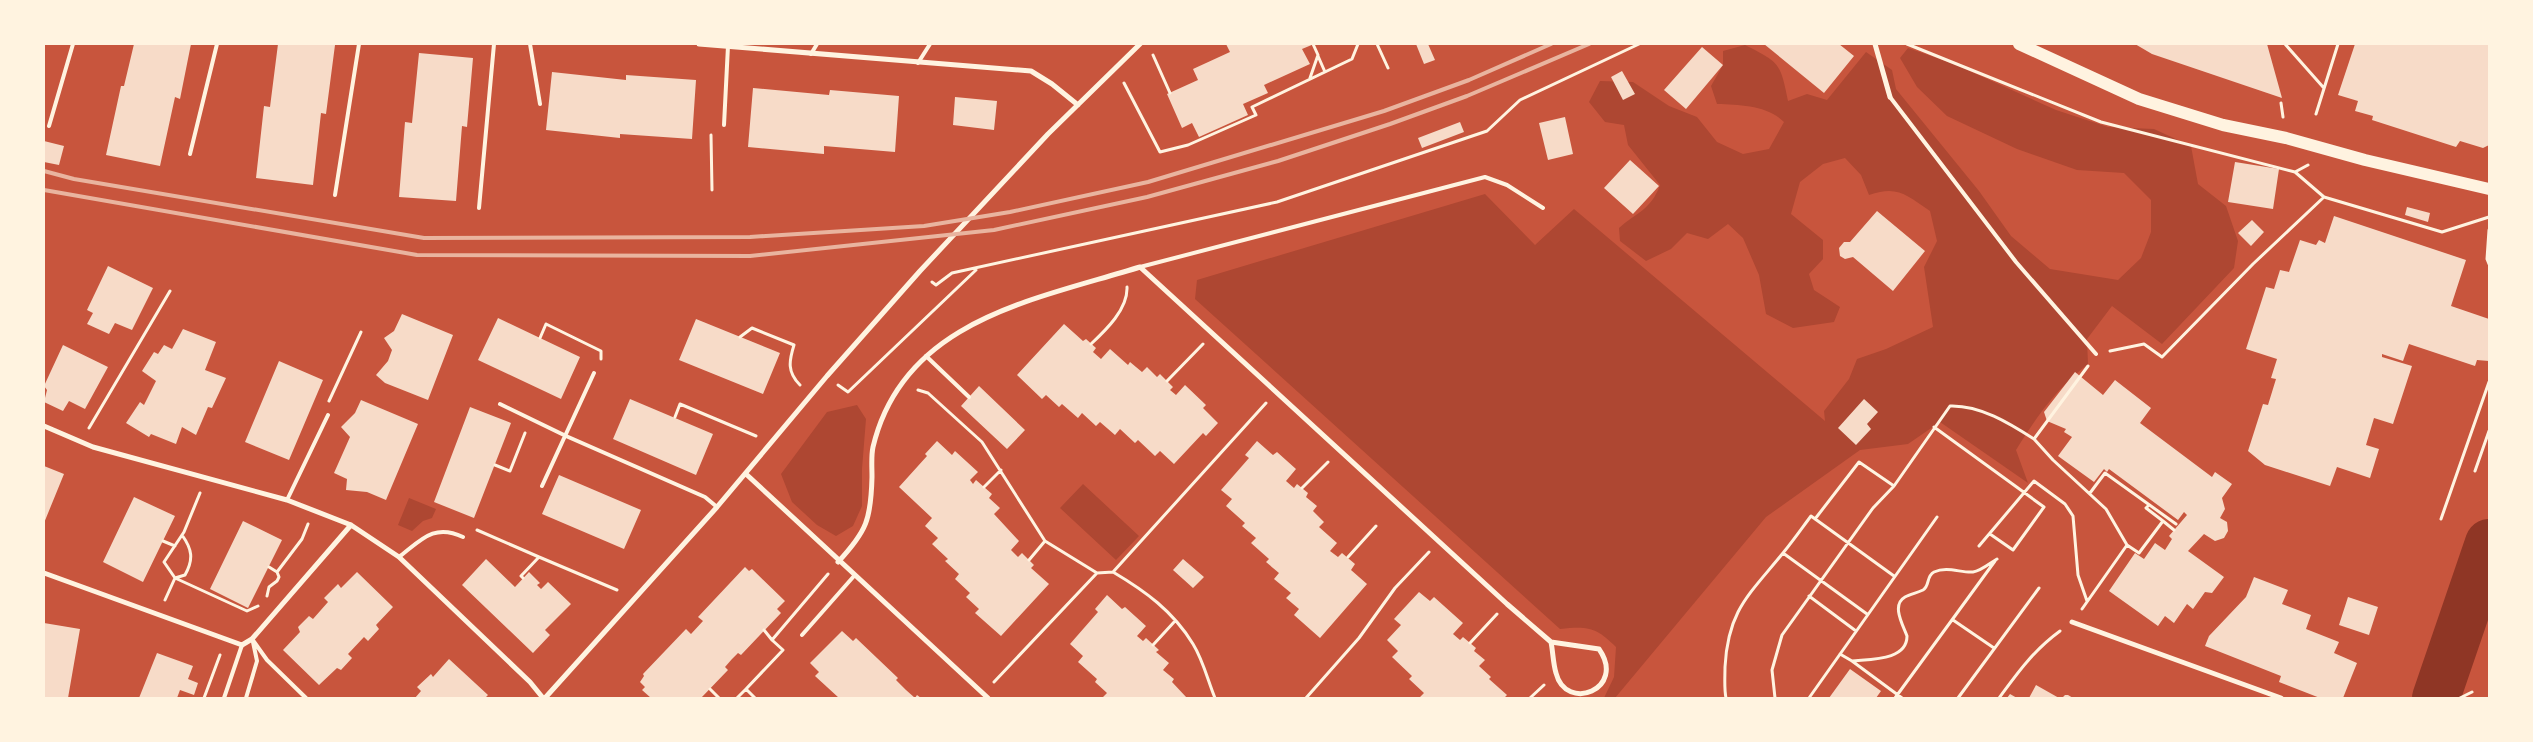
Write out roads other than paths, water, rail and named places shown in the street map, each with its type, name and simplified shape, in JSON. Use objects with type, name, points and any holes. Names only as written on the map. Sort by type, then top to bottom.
[{"type":"main road","points":[[2019,44],[2139,99],[2223,125],[2286,138],[2365,160],[2489,189]]},
{"type":"street","points":[[699,44],[1031,71],[1078,104]]},
{"type":"street","points":[[44,426],[93,447],[287,500],[351,525],[399,557],[530,682],[544,698],[717,507],[827,376],[920,271],[1078,104],[1140,44]]},
{"type":"street","points":[[1875,44],[1890,97]]},
{"type":"street","points":[[838,562],[857,542],[866,525],[871,504],[872,451],[878,427],[899,386],[926,356],[953,334],[978,320],[1020,304],[1140,267],[1439,542],[1551,642],[1599,649],[1606,659],[1606,676],[1599,686],[1589,694],[1577,693],[1565,688],[1556,674],[1551,642]]},
{"type":"street","points":[[746,474],[838,562],[988,698]]},
{"type":"street","points":[[44,572],[158,616],[242,645],[252,638],[351,525]]},
{"type":"street","points":[[2072,622],[2281,698]]},
{"type":"lane","points":[[49,126],[73,44]]},
{"type":"lane","points":[[190,154],[217,44]]},
{"type":"lane","points":[[335,195],[359,44]]},
{"type":"lane","points":[[479,208],[494,44]]},
{"type":"lane","points":[[530,44],[540,104]]},
{"type":"lane","points":[[812,54],[817,44]]},
{"type":"lane","points":[[918,63],[930,44]]},
{"type":"lane","points":[[724,125],[728,46]]},
{"type":"lane","points":[[1890,97],[2016,262],[2096,354]]},
{"type":"lane","points":[[1140,267],[1485,177],[1507,185],[1542,208]]},
{"type":"lane","points":[[926,356],[969,397]]},
{"type":"lane","points":[[542,486],[594,373]]},
{"type":"lane","points":[[500,404],[566,436],[705,496],[717,507]]},
{"type":"lane","points":[[287,500],[328,415]]},
{"type":"lane","points":[[399,557],[426,536],[437,532],[450,531],[462,538]]},
{"type":"lane","points":[[802,635],[854,576]]},
{"type":"lane","points":[[246,698],[257,661],[252,638]]},
{"type":"lane","points":[[252,638],[267,660],[306,698]]},
{"type":"lane","points":[[224,698],[242,645]]},
{"type":"waterway","points":[[2436,698],[2489,543]]},
{"type":"railway","points":[[44,171],[74,179],[424,238],[750,237],[924,226],[1010,212],[1148,182],[1384,111],[1469,80],[1551,44]]},
{"type":"railway","points":[[44,190],[417,255],[750,256],[994,230],[1147,197],[1278,161],[1390,124],[1467,96],[1589,44]]}]
